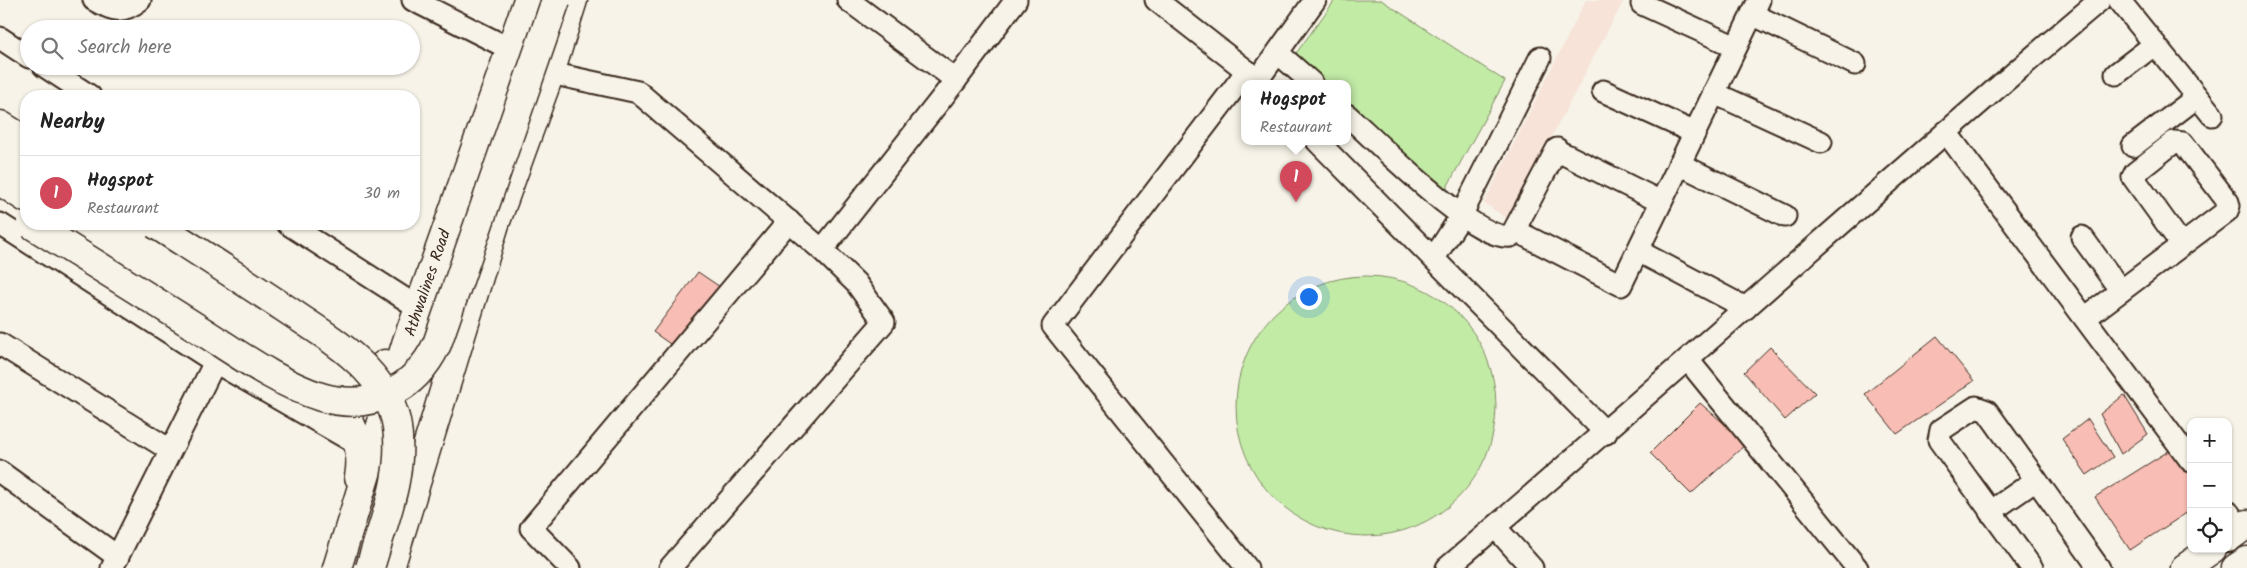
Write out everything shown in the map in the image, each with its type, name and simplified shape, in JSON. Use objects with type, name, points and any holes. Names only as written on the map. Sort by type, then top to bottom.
[{"type":"main road","name":"Athwalines Road","points":[[366,449],[419,308],[528,0]]},
{"type":"main road","points":[[42,230],[252,362],[293,385],[322,397],[345,400],[362,400],[394,393],[416,377],[428,362],[437,344],[556,0]]},
{"type":"main road","points":[[390,568],[492,233],[550,73],[573,0]]},
{"type":"main road","points":[[0,125],[20,137]]},
{"type":"main road","points":[[476,147],[517,162]]},
{"type":"main road","points":[[0,153],[20,166]]},
{"type":"main road","points":[[0,181],[20,194]]},
{"type":"main road","points":[[0,204],[20,216]]},
{"type":"main road","points":[[75,230],[334,398],[351,420],[366,449],[353,515],[337,568]]},
{"type":"main road","points":[[117,230],[318,361],[340,372],[369,373],[382,366],[406,344]]},
{"type":"main road","points":[[164,230],[336,342],[366,368],[383,391],[392,406],[397,426],[398,461],[393,494],[370,568]]},
{"type":"main road","points":[[2185,568],[2206,553]]},
{"type":"main road","points":[[2236,568],[2247,560]]},
{"type":"street","points":[[94,0],[110,10],[129,9],[140,0]]},
{"type":"street","points":[[412,0],[510,49]]},
{"type":"street","points":[[848,0],[956,80]]},
{"type":"street","points":[[822,250],[956,80],[1016,0]]},
{"type":"street","points":[[1156,0],[1255,78],[1278,52],[1315,0]]},
{"type":"street","points":[[1447,568],[1606,433],[1946,132],[2100,0]]},
{"type":"street","points":[[2119,0],[2212,115]]},
{"type":"street","points":[[1642,4],[1736,47]]},
{"type":"street","points":[[1522,234],[1621,285],[1680,164],[1693,132],[1755,7],[1855,64]]},
{"type":"street","points":[[0,38],[20,51]]},
{"type":"street","points":[[2116,74],[2154,44]]},
{"type":"street","points":[[1278,52],[1309,80]]},
{"type":"street","points":[[1434,258],[1461,216],[1540,58]]},
{"type":"street","points":[[550,73],[638,92],[822,250],[856,283],[884,322],[670,568]]},
{"type":"street","points":[[58,75],[81,90]]},
{"type":"street","points":[[1603,91],[1693,132]]},
{"type":"street","points":[[1714,93],[1821,142]]},
{"type":"street","points":[[1241,95],[1053,326],[1247,568]]},
{"type":"street","points":[[2133,146],[2197,97]]},
{"type":"street","points":[[1351,119],[1461,216],[1495,236],[1511,236],[1560,151],[1662,202]]},
{"type":"street","points":[[1946,132],[2187,456]]},
{"type":"street","points":[[2085,318],[2121,291],[2182,245],[2227,211],[2229,206],[2184,143],[2174,142],[2135,172],[2133,177],[2182,245]]},
{"type":"street","points":[[1321,145],[1606,433]]},
{"type":"street","points":[[1680,164],[1785,216]]},
{"type":"street","points":[[570,568],[531,528],[789,221]]},
{"type":"street","points":[[0,224],[215,362],[366,449]]},
{"type":"street","points":[[297,230],[419,308]]},
{"type":"street","points":[[2082,237],[2121,291]]},
{"type":"street","points":[[1638,251],[1746,308]]},
{"type":"street","points":[[0,344],[170,450]]},
{"type":"street","points":[[1688,360],[1857,568]]},
{"type":"street","points":[[0,472],[115,563],[215,362]]},
{"type":"street","points":[[2032,568],[1939,440],[1942,430],[1976,407],[1987,411],[2099,568]]},
{"type":"street","points":[[1990,512],[2036,480]]},
{"type":"street","points":[[1495,527],[1532,568]]},
{"type":"shaded area","points":[[1586,0],[1624,0],[1508,219],[1484,203]]},
{"type":"green space","points":[[1335,0],[1381,0],[1505,81],[1446,189],[1351,106],[1351,80],[1322,80],[1294,56]]},
{"type":"green space","points":[[1366,276],[1391,279],[1416,286],[1438,298],[1458,314],[1474,334],[1486,356],[1493,381],[1496,406],[1493,431],[1486,456],[1474,478],[1458,498],[1438,514],[1416,526],[1391,533],[1366,536],[1341,533],[1316,526],[1294,514],[1274,498],[1258,478],[1246,456],[1239,431],[1236,406],[1239,381],[1246,356],[1258,334],[1274,314],[1294,298],[1316,286],[1341,279]]},
{"type":"building","points":[[698,272],[729,293],[680,351],[653,332]]},
{"type":"building","points":[[1937,336],[1974,381],[1897,434],[1865,394]]},
{"type":"building","points":[[1770,347],[1815,393],[1785,420],[1744,372]]},
{"type":"building","points":[[2124,395],[2148,434],[2121,454],[2100,414]]},
{"type":"building","points":[[1700,403],[1747,443],[1691,494],[1650,453]]},
{"type":"building","points":[[2088,419],[2113,457],[2087,475],[2062,439]]},
{"type":"building","points":[[2175,447],[2187,465],[2187,513],[2130,550],[2095,497]]},
{"type":"place","name":"Hogspot","points":[[1296,202]]}]
